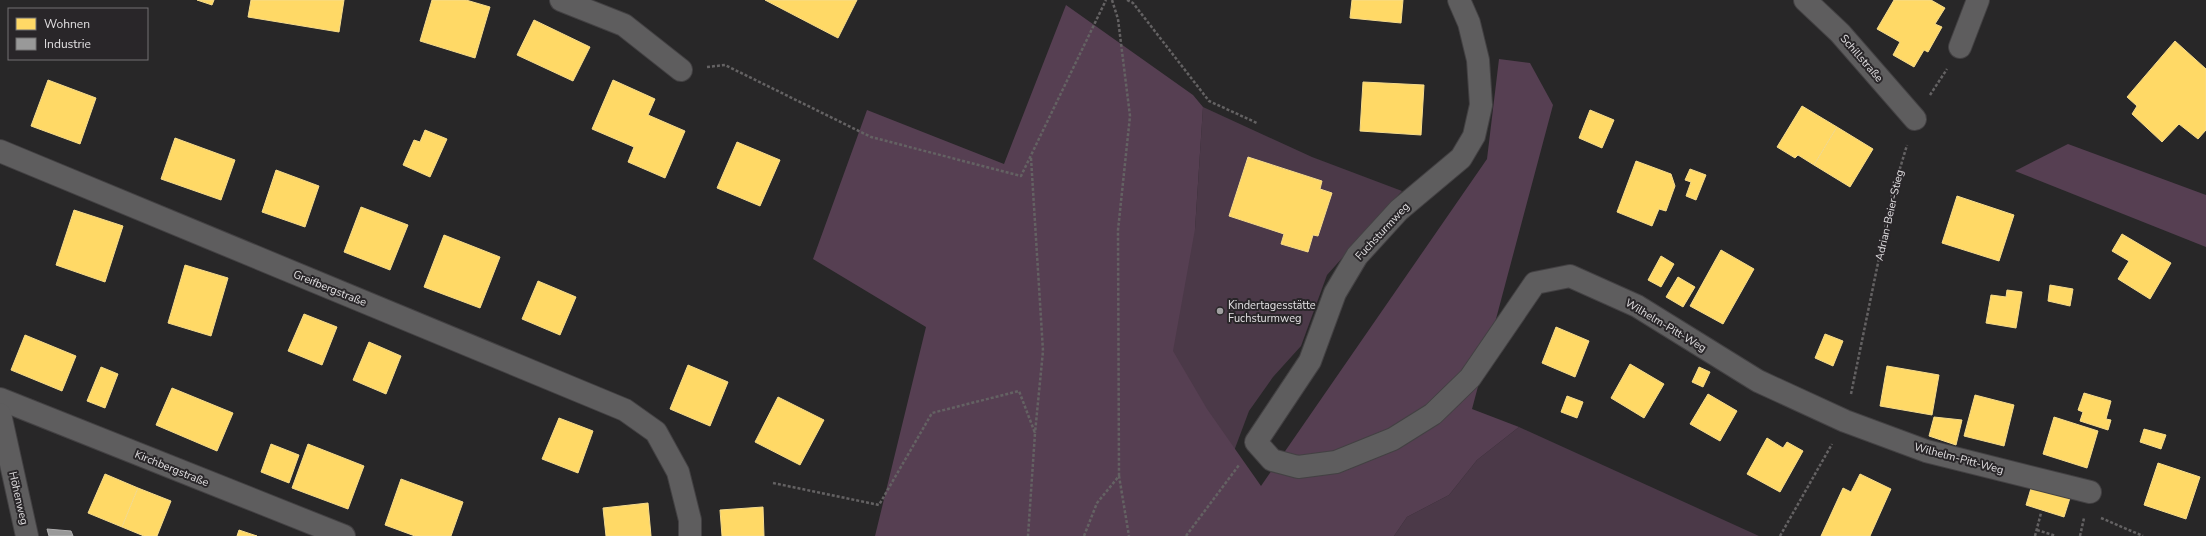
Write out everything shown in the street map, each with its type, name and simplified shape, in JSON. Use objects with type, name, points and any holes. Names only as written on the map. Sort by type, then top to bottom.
[{"type":"street","points":[[561,0],[624,25],[681,70]]},
{"type":"street","name":"Fuchsturmweg","points":[[1256,442],[1310,361],[1336,293],[1357,256],[1399,210],[1461,158],[1474,136],[1481,105],[1478,60],[1469,24],[1459,0]]},
{"type":"street","name":"Schillstraße","points":[[1805,0],[1840,33],[1915,119]]},
{"type":"street","points":[[1960,47],[1978,0]]},
{"type":"street","name":"Greifbergstraße","points":[[0,151],[625,410],[656,432],[678,472],[690,520],[690,536]]},
{"type":"street","name":"Wilhelm-Pitt-Weg","points":[[1256,442],[1272,460],[1298,467],[1336,462],[1393,439],[1432,414],[1470,378],[1535,283],[1570,276],[1637,306],[1758,381],[1845,421],[1926,451],[2090,492]]},
{"type":"street","name":"Kirchbergstraße","points":[[0,399],[344,536]]},
{"type":"street","name":"Höhenweg","points":[[0,414],[28,536]]},
{"type":"path","points":[[725,65],[871,137],[1022,176],[1106,0]]},
{"type":"path","points":[[1112,0],[1118,19],[1130,116],[1118,230],[1119,476],[1129,536]]},
{"type":"path","points":[[1127,0],[1133,3],[1209,101],[1257,123]]},
{"type":"path","name":"Adrian-Beier-Stieg","points":[[1780,536],[1845,421],[1892,195],[1915,119],[1960,47]]},
{"type":"path","points":[[1028,536],[1035,433],[1043,350],[1030,157]]},
{"type":"path","points":[[773,483],[879,505],[932,413],[1019,391],[1035,433]]},
{"type":"path","points":[[1186,536],[1256,442]]},
{"type":"path","points":[[1084,536],[1097,503],[1119,476]]},
{"type":"path","points":[[2035,536],[2041,513]]},
{"type":"path","points":[[2100,517],[2143,536]]},
{"type":"path","points":[[2037,530],[2056,536]]},
{"type":"shaded area","points":[[1066,5],[1193,95],[1203,107],[1195,229],[1173,351],[1207,409],[1261,486],[1487,159],[1499,59],[1530,63],[1553,105],[1472,409],[1519,427],[1477,460],[1449,495],[1407,517],[1394,536],[875,536],[926,327],[813,259],[867,110],[1004,164]]},
{"type":"shaded area","name":"Kindertagesstätte Fuchsturmweg","points":[[1203,107],[1312,157],[1402,191],[1327,275],[1301,346],[1273,377],[1249,411],[1231,459],[1180,448],[1127,231],[1195,229]]},
{"type":"shaded area","points":[[2068,144],[2206,195],[2206,247],[2015,171]]},
{"type":"shaded area","points":[[1519,427],[1759,536],[1394,536],[1407,517],[1449,495],[1477,460]]},
{"type":"building: Wohnen","points":[[197,0],[214,0],[212,5]]},
{"type":"building: Wohnen","points":[[251,0],[344,0],[339,32],[248,17]]},
{"type":"building: Wohnen","points":[[432,0],[466,0],[490,7],[475,58],[420,41]]},
{"type":"building: Wohnen","points":[[765,0],[857,0],[838,38]]},
{"type":"building: Wohnen","points":[[1352,0],[1403,0],[1401,23],[1350,18]]},
{"type":"building: Wohnen","points":[[1894,0],[1931,0],[1945,8],[1935,24],[1942,27],[1928,52],[1924,50],[1914,67],[1893,55],[1900,42],[1877,29]]},
{"type":"building: Wohnen","points":[[534,20],[590,47],[573,81],[517,55]]},
{"type":"building: Wohnen","points":[[2175,41],[2206,69],[2206,130],[2198,139],[2179,124],[2162,142],[2132,114],[2137,106],[2127,97]]},
{"type":"building: Wohnen","points":[[48,80],[96,98],[80,144],[31,126]]},
{"type":"building: Wohnen","points":[[613,80],[655,99],[648,115],[685,131],[665,178],[628,162],[634,147],[592,129]]},
{"type":"building: Wohnen","points":[[1363,82],[1424,85],[1421,135],[1360,131]]},
{"type":"building: Wohnen","points":[[1802,106],[1837,127],[1814,165],[1798,155],[1795,158],[1777,147]]},
{"type":"building: Wohnen","points":[[1590,110],[1614,120],[1602,148],[1579,138]]},
{"type":"building: Wohnen","points":[[1837,127],[1873,149],[1850,187],[1814,165]]},
{"type":"building: Wohnen","points":[[425,130],[447,139],[430,177],[403,165],[414,140],[420,142]]},
{"type":"building: Wohnen","points":[[175,138],[235,160],[221,200],[161,179]]},
{"type":"building: Wohnen","points":[[737,142],[780,160],[760,206],[717,188]]},
{"type":"building: Wohnen","points":[[1248,157],[1322,181],[1320,189],[1332,193],[1318,236],[1313,235],[1308,252],[1281,244],[1284,234],[1229,216]]},
{"type":"building: Wohnen","points":[[1636,161],[1671,174],[1675,186],[1666,211],[1659,209],[1652,226],[1617,212]]},
{"type":"building: Wohnen","points":[[1690,169],[1706,175],[1696,200],[1686,196],[1691,182],[1685,180]]},
{"type":"building: Wohnen","points":[[276,170],[319,186],[305,227],[262,212]]},
{"type":"building: Wohnen","points":[[1957,196],[2014,215],[1999,261],[1942,243]]},
{"type":"building: Wohnen","points":[[361,207],[408,225],[390,270],[344,252]]},
{"type":"building: Wohnen","points":[[74,210],[123,226],[105,282],[56,265]]},
{"type":"building: Wohnen","points":[[2122,234],[2171,263],[2150,299],[2118,279],[2129,261],[2112,251]]},
{"type":"building: Wohnen","points":[[444,235],[500,257],[480,308],[424,287]]},
{"type":"building: Wohnen","points":[[1721,250],[1754,269],[1723,324],[1690,306]]},
{"type":"building: Wohnen","points":[[1661,256],[1674,264],[1661,287],[1648,280]]},
{"type":"building: Wohnen","points":[[185,265],[228,278],[211,336],[168,323]]},
{"type":"building: Wohnen","points":[[1678,277],[1695,287],[1683,307],[1666,297]]},
{"type":"building: Wohnen","points":[[538,281],[576,297],[560,335],[522,319]]},
{"type":"building: Wohnen","points":[[2050,285],[2073,289],[2070,306],[2048,301]]},
{"type":"building: Wohnen","points":[[2007,290],[2022,292],[2016,328],[1986,323],[1991,295],[2006,297]]},
{"type":"building: Wohnen","points":[[304,314],[337,327],[322,365],[288,351]]},
{"type":"building: Wohnen","points":[[1556,327],[1589,341],[1575,377],[1542,363]]},
{"type":"building: Wohnen","points":[[1825,334],[1843,341],[1833,366],[1815,358]]},
{"type":"building: Wohnen","points":[[25,335],[76,356],[62,391],[11,370]]},
{"type":"building: Wohnen","points":[[369,342],[401,356],[386,394],[353,380]]},
{"type":"building: Wohnen","points":[[1630,364],[1664,384],[1644,418],[1611,398]]},
{"type":"building: Wohnen","points":[[688,365],[728,382],[710,426],[670,409]]},
{"type":"building: Wohnen","points":[[1887,366],[1939,375],[1932,415],[1880,406]]},
{"type":"building: Wohnen","points":[[101,367],[118,374],[105,408],[87,401]]},
{"type":"building: Wohnen","points":[[1699,367],[1710,372],[1703,387],[1692,382]]},
{"type":"building: Wohnen","points":[[172,388],[233,413],[217,451],[156,425]]},
{"type":"building: Wohnen","points":[[2084,393],[2111,401],[2106,419],[2111,420],[2108,430],[2080,421],[2083,412],[2078,410]]},
{"type":"building: Wohnen","points":[[1708,394],[1737,411],[1720,441],[1690,424]]},
{"type":"building: Wohnen","points":[[1975,395],[2014,405],[2004,446],[1964,436]]},
{"type":"building: Wohnen","points":[[1567,396],[1583,402],[1577,418],[1561,412]]},
{"type":"building: Wohnen","points":[[778,397],[824,420],[800,465],[755,442]]},
{"type":"building: Wohnen","points":[[1934,417],[1962,420],[1956,445],[1929,436]]},
{"type":"building: Wohnen","points":[[2054,417],[2098,431],[2087,468],[2043,454]]},
{"type":"building: Wohnen","points":[[559,418],[593,431],[578,473],[542,459]]},
{"type":"building: Wohnen","points":[[2144,429],[2166,435],[2161,449],[2140,442]]},
{"type":"building: Wohnen","points":[[1767,438],[1783,448],[1787,442],[1803,451],[1780,492],[1747,474]]},
{"type":"building: Wohnen","points":[[271,444],[299,455],[289,483],[261,472]]},
{"type":"building: Wohnen","points":[[308,444],[364,466],[348,509],[292,488]]},
{"type":"building: Wohnen","points":[[2158,463],[2200,477],[2186,519],[2144,505]]},
{"type":"building: Wohnen","points":[[105,474],[138,488],[122,527],[88,513]]},
{"type":"building: Wohnen","points":[[1860,474],[1891,489],[1870,536],[1821,536],[1843,488],[1851,492]]},
{"type":"building: Wohnen","points":[[401,479],[463,502],[451,536],[415,536],[385,525]]},
{"type":"building: Wohnen","points":[[2032,485],[2070,498],[2064,517],[2026,505]]},
{"type":"building: Wohnen","points":[[138,488],[171,501],[157,536],[144,536],[122,527]]},
{"type":"building: Wohnen","points":[[648,503],[651,536],[606,536],[603,508]]},
{"type":"building: Wohnen","points":[[763,507],[764,536],[722,536],[720,510]]},
{"type":"building: Wohnen","points":[[239,530],[257,536],[237,536]]},
{"type":"building: Industrie","points":[[47,529],[71,531],[73,536],[49,536]]},
{"type":"place","name":"Kindertagesstätte Fuchsturmweg","points":[[1220,311]]}]
